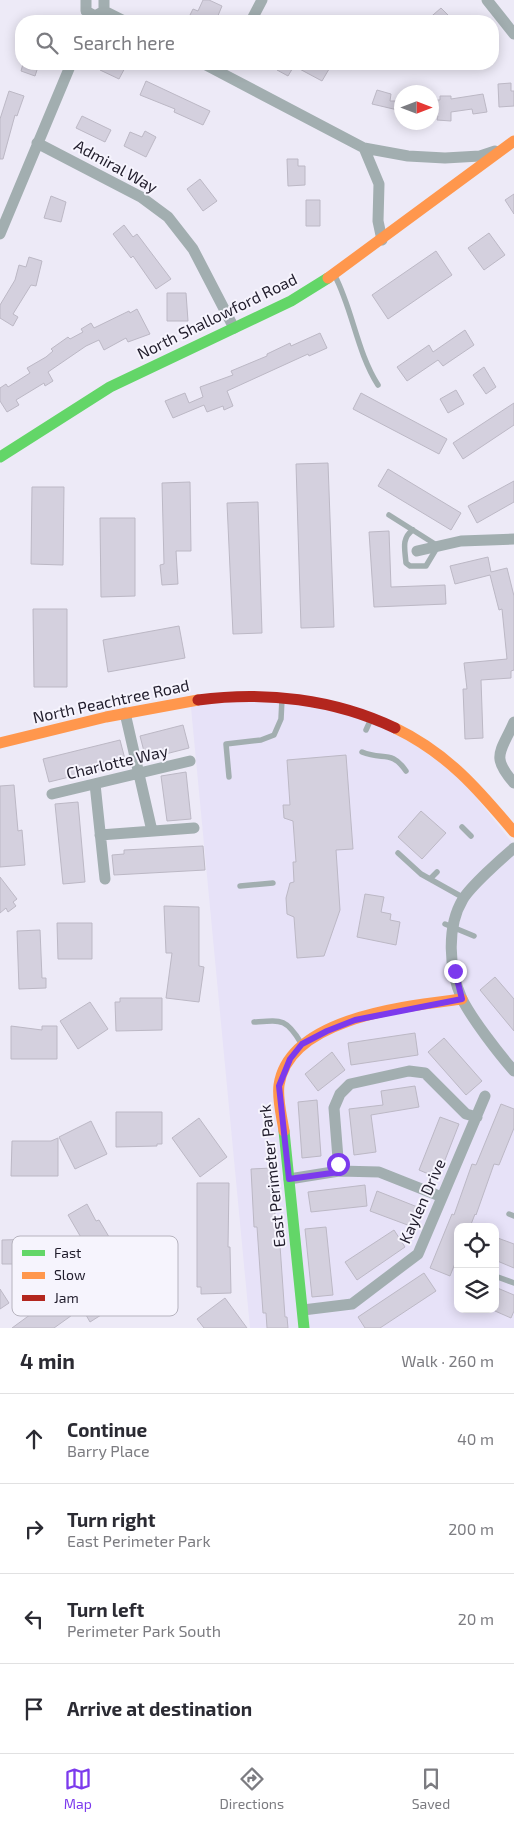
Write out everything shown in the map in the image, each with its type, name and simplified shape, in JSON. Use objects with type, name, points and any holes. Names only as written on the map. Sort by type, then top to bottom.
[{"type":"street","points":[[85,0],[88,15]]},
{"type":"street","points":[[254,15],[262,0]]},
{"type":"street","points":[[487,0],[499,15]]},
{"type":"street","points":[[104,5],[116,15]]},
{"type":"street","points":[[499,15],[514,34]]},
{"type":"street","points":[[0,234],[68,70]]},
{"type":"street","points":[[228,70],[364,148],[408,156],[445,158],[480,156],[503,149]]},
{"type":"street","name":"North Shallowford Road","points":[[0,457],[110,387],[291,301],[334,274],[382,240],[514,141]]},
{"type":"street","name":"Admiral Way","points":[[37,143],[141,197],[168,217],[192,249],[234,328]]},
{"type":"street","points":[[364,148],[379,184],[378,222],[382,240]]},
{"type":"street","points":[[417,551],[461,541],[514,539]]},
{"type":"street","name":"North Peachtree Road","points":[[0,743],[125,713],[199,699],[236,695],[283,697],[326,704],[371,717],[420,740],[459,771],[514,832]]},
{"type":"street","points":[[125,713],[152,831]]},
{"type":"street","points":[[514,722],[498,755],[501,769],[514,783]]},
{"type":"street","name":"Charlotte Way","points":[[52,794],[190,761]]},
{"type":"street","points":[[95,784],[105,879]]},
{"type":"street","points":[[100,835],[194,828]]},
{"type":"street","points":[[514,848],[464,898],[449,925],[451,946],[462,999],[502,1057],[514,1071]]},
{"type":"street","name":"East Perimeter Park","points":[[304,1328],[279,1086],[290,1059],[302,1044],[327,1031],[355,1020],[462,999]]},
{"type":"street","points":[[339,1172],[334,1108],[340,1094],[350,1084],[410,1071],[425,1073],[466,1114],[477,1117]]},
{"type":"street","name":"Kaylen Drive","points":[[302,1310],[352,1304],[416,1256],[486,1096]]},
{"type":"street","points":[[289,1179],[339,1172],[379,1172],[442,1197]]},
{"type":"lane","points":[[334,274],[346,300],[367,368],[378,385]]},
{"type":"lane","points":[[389,515],[438,546],[426,566],[410,566],[406,563],[404,540],[412,530]]},
{"type":"lane","points":[[229,777],[226,744],[261,740],[274,735],[281,719],[283,697]]},
{"type":"lane","points":[[366,730],[371,717]]},
{"type":"lane","points":[[362,752],[374,757],[389,755],[398,760],[406,772]]},
{"type":"lane","points":[[462,828],[471,836]]},
{"type":"lane","points":[[398,853],[421,874],[464,898]]},
{"type":"lane","points":[[430,879],[437,872]]},
{"type":"lane","points":[[240,886],[273,883]]},
{"type":"lane","points":[[449,925],[474,936]]},
{"type":"lane","points":[[254,1022],[280,1020],[292,1027],[302,1044]]},
{"type":"lane","points":[[499,1277],[514,1283]]},
{"type":"shaded area","points":[[190,697],[363,708],[460,777],[514,845],[514,1328],[250,1328]]},
{"type":"building","points":[[203,0],[209,0],[222,6],[218,15],[190,15],[193,9],[198,11]]},
{"type":"building","points":[[441,8],[448,15],[433,15]]},
{"type":"building","points":[[21,70],[37,70],[35,76]]},
{"type":"building","points":[[100,70],[124,70],[119,79]]},
{"type":"building","points":[[277,70],[292,70],[288,76]]},
{"type":"building","points":[[301,70],[328,70],[322,81]]},
{"type":"building","points":[[146,81],[210,111],[203,125],[174,112],[175,109],[140,95]]},
{"type":"building","points":[[511,83],[511,91],[514,91],[514,106],[499,107],[498,84]]},
{"type":"building","points":[[377,90],[391,94],[390,101],[394,101],[394,109],[372,104]]},
{"type":"building","points":[[9,91],[24,96],[17,116],[15,115],[3,159],[0,159],[0,119]]},
{"type":"building","points":[[483,94],[487,112],[473,114],[472,109],[451,112],[451,121],[439,120],[440,96],[451,96],[451,99]]},
{"type":"building","points":[[82,116],[111,130],[105,142],[76,128]]},
{"type":"building","points":[[145,131],[156,137],[146,157],[124,146],[130,132],[142,137]]},
{"type":"building","points":[[287,159],[298,159],[298,166],[305,166],[305,185],[288,186]]},
{"type":"building","points":[[200,179],[217,201],[203,211],[187,189]]},
{"type":"building","points":[[514,194],[514,214],[505,200]]},
{"type":"building","points":[[51,196],[66,202],[61,222],[44,218]]},
{"type":"building","points":[[306,200],[320,200],[320,226],[306,226]]},
{"type":"building","points":[[124,225],[133,237],[137,234],[171,279],[156,289],[133,256],[131,258],[113,234]]},
{"type":"building","points":[[489,233],[505,255],[484,270],[468,248]]},
{"type":"building","points":[[436,251],[452,275],[388,319],[372,295]]},
{"type":"building","points":[[29,257],[42,261],[36,286],[31,285],[13,314],[18,317],[13,326],[0,318],[0,305],[15,280],[19,265],[26,267]]},
{"type":"building","points":[[167,293],[186,293],[188,321],[167,321]]},
{"type":"building","points":[[137,309],[150,334],[128,342],[126,338],[104,350],[99,340],[86,346],[48,372],[53,381],[45,386],[44,383],[16,400],[19,405],[7,412],[0,401],[0,388],[6,384],[8,387],[30,373],[27,368],[46,357],[53,351],[51,349],[68,337],[70,339],[83,332],[81,329],[91,323],[94,328]]},
{"type":"building","points":[[465,330],[474,345],[443,366],[438,360],[407,381],[397,367],[429,345],[433,352]]},
{"type":"building","points":[[320,333],[327,348],[309,356],[308,354],[227,391],[233,406],[224,410],[223,406],[207,412],[204,405],[173,418],[165,401],[185,393],[189,403],[203,397],[200,387],[233,375],[231,371],[267,356],[267,354],[290,343],[291,346]]},
{"type":"building","points":[[484,367],[496,387],[486,394],[473,375]]},
{"type":"building","points":[[456,390],[464,404],[448,413],[440,399]]},
{"type":"building","points":[[361,393],[447,439],[439,454],[353,409]]},
{"type":"building","points":[[514,403],[514,425],[463,459],[453,443]]},
{"type":"building","points":[[328,463],[334,627],[301,628],[296,464]]},
{"type":"building","points":[[388,469],[461,513],[451,530],[378,486]]},
{"type":"building","points":[[514,481],[514,502],[477,523],[468,506]]},
{"type":"building","points":[[190,482],[191,551],[176,551],[178,584],[162,585],[160,565],[164,564],[162,483]]},
{"type":"building","points":[[32,487],[64,487],[63,565],[31,564]]},
{"type":"building","points":[[258,502],[262,633],[233,634],[227,503]]},
{"type":"building","points":[[100,518],[135,518],[135,596],[101,597]]},
{"type":"building","points":[[389,531],[391,587],[445,585],[446,604],[374,607],[369,532]]},
{"type":"building","points":[[488,557],[491,572],[507,568],[514,596],[514,670],[511,671],[511,678],[481,680],[483,738],[465,739],[463,689],[467,689],[464,663],[507,659],[502,609],[499,610],[490,575],[455,584],[450,566]]},
{"type":"building","points":[[33,609],[67,609],[67,687],[34,687]]},
{"type":"building","points":[[179,626],[185,658],[108,672],[103,640]]},
{"type":"building","points":[[183,725],[189,748],[146,759],[140,736]]},
{"type":"building","points":[[120,740],[126,763],[49,782],[43,759]]},
{"type":"building","points":[[346,755],[353,849],[336,850],[340,910],[324,956],[297,958],[294,917],[287,914],[286,898],[290,883],[294,882],[293,862],[296,862],[293,821],[284,818],[283,805],[290,805],[287,760]]},
{"type":"building","points":[[186,772],[191,819],[167,821],[161,776]]},
{"type":"building","points":[[14,785],[18,831],[22,830],[25,865],[0,867],[0,786]]},
{"type":"building","points":[[78,802],[85,882],[63,884],[55,804]]},
{"type":"building","points":[[421,811],[446,833],[422,859],[398,837]]},
{"type":"building","points":[[203,846],[205,870],[114,875],[112,855],[124,854],[124,850]]},
{"type":"building","points":[[0,877],[17,899],[13,902],[16,906],[8,912],[6,908],[0,913]]},
{"type":"building","points":[[365,894],[384,897],[381,912],[391,914],[390,920],[400,922],[396,945],[357,937]]},
{"type":"building","points":[[164,906],[199,907],[199,966],[204,967],[199,1002],[166,998],[172,953],[166,953]]},
{"type":"building","points":[[57,923],[92,923],[92,959],[58,959]]},
{"type":"building","points":[[40,930],[42,978],[46,978],[46,988],[19,989],[17,931]]},
{"type":"building","points":[[495,977],[514,999],[514,1031],[480,990]]},
{"type":"building","points":[[120,998],[162,998],[162,1030],[116,1031],[115,1002],[120,1002]]},
{"type":"building","points":[[90,1002],[108,1029],[78,1049],[60,1021]]},
{"type":"building","points":[[11,1026],[42,1030],[42,1026],[57,1026],[57,1059],[11,1059]]},
{"type":"building","points":[[415,1033],[418,1055],[351,1065],[348,1043]]},
{"type":"building","points":[[444,1038],[482,1081],[466,1095],[428,1052]]},
{"type":"building","points":[[332,1052],[345,1070],[318,1091],[305,1074]]},
{"type":"building","points":[[415,1086],[419,1107],[371,1115],[376,1152],[354,1155],[349,1109],[383,1105],[381,1091]]},
{"type":"building","points":[[317,1100],[321,1156],[302,1158],[298,1102]]},
{"type":"building","points":[[501,1104],[514,1109],[514,1128],[499,1165],[494,1164],[476,1215],[472,1223],[454,1223],[454,1266],[450,1276],[430,1268],[452,1214],[454,1215],[472,1164],[476,1165]]},
{"type":"building","points":[[116,1112],[162,1112],[162,1144],[157,1144],[157,1146],[116,1147]]},
{"type":"building","points":[[440,1117],[459,1124],[438,1178],[419,1170]]},
{"type":"building","points":[[199,1118],[227,1157],[200,1177],[172,1138]]},
{"type":"building","points":[[91,1121],[107,1154],[75,1169],[59,1137]]},
{"type":"building","points":[[58,1138],[58,1176],[11,1176],[12,1141],[51,1141]]},
{"type":"building","points":[[272,1168],[276,1231],[279,1231],[285,1317],[287,1317],[288,1328],[267,1328],[266,1313],[263,1313],[257,1227],[254,1227],[251,1169]]},
{"type":"building","points":[[197,1183],[229,1183],[228,1247],[230,1247],[231,1293],[201,1294],[201,1287],[197,1287]]},
{"type":"building","points":[[365,1185],[367,1206],[311,1212],[308,1192]]},
{"type":"building","points":[[377,1191],[420,1208],[413,1227],[370,1211]]},
{"type":"building","points":[[87,1204],[96,1221],[99,1220],[108,1236],[80,1236],[68,1215]]},
{"type":"building","points":[[326,1227],[333,1295],[312,1297],[305,1229]]},
{"type":"building","points":[[394,1230],[405,1247],[357,1280],[345,1262]]},
{"type":"building","points":[[499,1238],[514,1244],[514,1268],[499,1262]]},
{"type":"building","points":[[2,1240],[12,1240],[12,1264],[2,1264]]},
{"type":"building","points":[[424,1273],[436,1291],[380,1328],[365,1328],[358,1317]]},
{"type":"building","points":[[0,1289],[9,1303],[0,1309]]},
{"type":"building","points":[[499,1289],[514,1295],[514,1311],[511,1318],[499,1313]]},
{"type":"building","points":[[225,1298],[247,1328],[204,1328],[197,1319]]},
{"type":"building","points":[[28,1316],[71,1316],[54,1328],[12,1328]]},
{"type":"building","points":[[87,1316],[99,1316],[90,1322]]},
{"type":"traffic: fast","points":[[0,457],[110,387],[291,301],[328,278]]},
{"type":"traffic: fast","points":[[284,1131],[304,1328]]},
{"type":"traffic: slow","points":[[328,278],[514,141]]},
{"type":"traffic: slow","points":[[0,743],[106,717],[198,700]]},
{"type":"traffic: slow","points":[[395,728],[430,749],[460,773],[488,801],[514,832]]},
{"type":"traffic: slow","points":[[284,1131],[279,1102],[279,1085],[288,1062],[304,1044],[327,1030],[354,1019],[383,1011],[462,999]]},
{"type":"traffic: jam","points":[[198,700],[248,696],[299,700],[348,710],[395,728]]},
{"type":"route","points":[[338,1164],[339,1172],[289,1179],[279,1086],[290,1059],[302,1044],[327,1031],[355,1020],[462,999],[455,971]]}]
